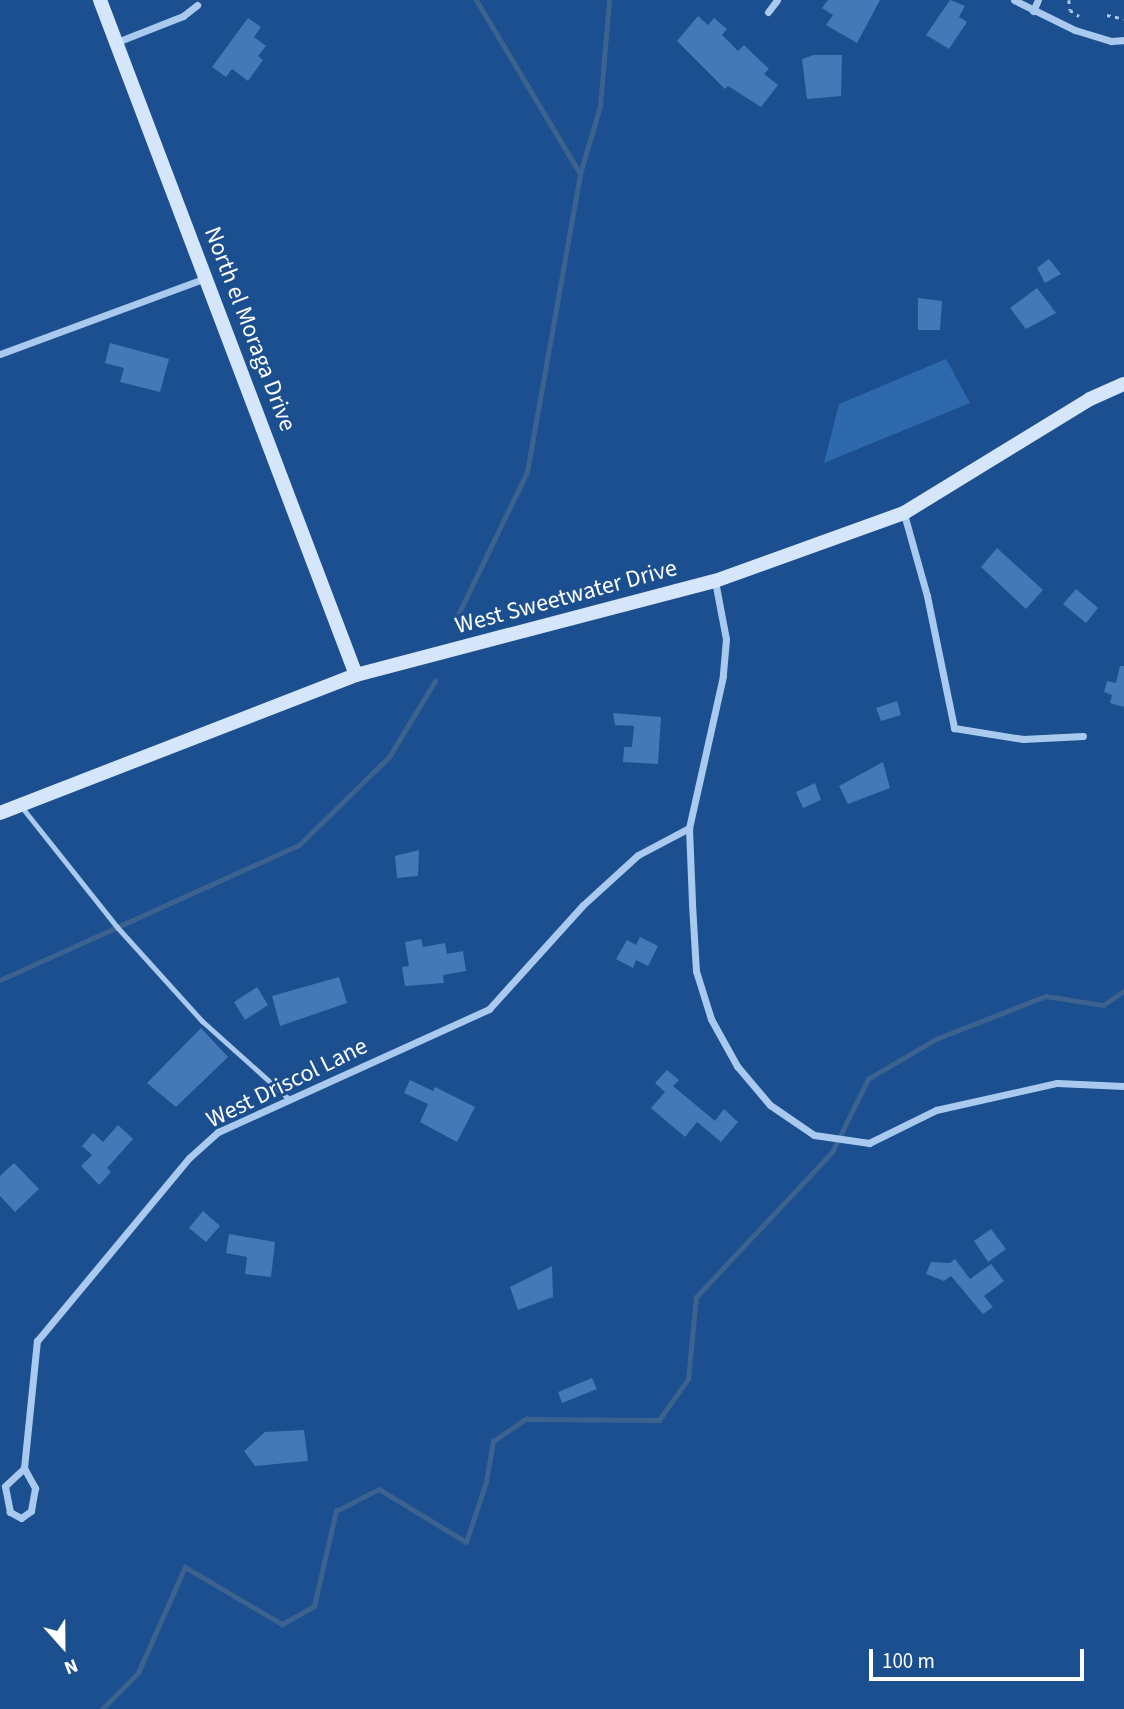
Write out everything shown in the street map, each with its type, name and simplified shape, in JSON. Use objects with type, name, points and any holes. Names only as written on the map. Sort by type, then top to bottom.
[{"type":"street","name":"North el Moraga Drive","points":[[100,0],[356,675]]},
{"type":"street","points":[[768,12],[777,0]]},
{"type":"street","points":[[1014,0],[1033,11],[1087,33],[1124,40]]},
{"type":"street","points":[[1033,11],[1038,0]]},
{"type":"street","points":[[117,42],[183,16],[197,5]]},
{"type":"street","name":"North el Moraga Drive","points":[[0,354],[207,278]]},
{"type":"street","name":"West Sweetwater Drive","points":[[0,813],[356,675],[715,581],[904,513],[1090,398],[1124,384]]},
{"type":"street","points":[[904,513],[927,596],[954,728],[1023,739],[1083,736]]},
{"type":"street","points":[[715,581],[726,639],[723,676],[689,828],[696,971],[711,1019],[737,1066],[770,1105],[814,1135],[869,1143],[936,1110],[1057,1083],[1124,1086]]},
{"type":"street","name":"West Driscol Lane","points":[[24,1468],[5,1486],[10,1512],[21,1518],[31,1511],[35,1488],[24,1468],[37,1341],[189,1158],[218,1132],[489,1009],[638,855],[689,828]]},
{"type":"lane","points":[[20,806],[117,927],[202,1021],[290,1100]]},
{"type":"path","points":[[1069,0],[1070,10],[1079,16]]},
{"type":"path","points":[[1107,15],[1124,19]]},
{"type":"shaded area","points":[[946,359],[970,403],[824,463],[839,404]]},
{"type":"building","points":[[828,0],[880,0],[857,43],[826,25],[833,15],[822,8]]},
{"type":"building","points":[[950,0],[965,6],[959,17],[967,22],[949,49],[926,35]]},
{"type":"building","points":[[698,16],[708,25],[714,18],[727,29],[722,35],[738,51],[744,45],[769,69],[764,74],[778,85],[761,107],[728,86],[725,89],[677,41]]},
{"type":"building","points":[[248,18],[261,27],[254,37],[266,46],[258,56],[263,60],[248,81],[232,69],[226,77],[212,67]]},
{"type":"building","points":[[814,55],[842,55],[841,96],[807,99],[802,59]]},
{"type":"building","points":[[1049,259],[1061,274],[1045,283],[1037,268]]},
{"type":"building","points":[[1037,288],[1056,313],[1026,329],[1010,308]]},
{"type":"building","points":[[918,298],[942,301],[940,330],[918,330]]},
{"type":"building","points":[[110,343],[169,359],[160,392],[120,382],[124,368],[105,363]]},
{"type":"building","points":[[997,548],[1043,590],[1026,609],[981,567]]},
{"type":"building","points":[[1076,589],[1098,608],[1086,623],[1063,604]]},
{"type":"building","points":[[1120,666],[1124,666],[1124,707],[1110,703],[1112,695],[1104,692],[1107,681],[1116,683]]},
{"type":"building","points":[[897,701],[901,715],[881,721],[876,708]]},
{"type":"building","points":[[613,713],[661,717],[658,764],[623,762],[624,747],[632,747],[634,726],[615,725]]},
{"type":"building","points":[[883,762],[890,788],[848,804],[839,786]]},
{"type":"building","points":[[815,783],[821,800],[803,808],[796,792]]},
{"type":"building","points":[[419,850],[418,876],[397,878],[395,856]]},
{"type":"building","points":[[640,937],[658,946],[648,966],[636,960],[633,968],[616,959],[627,940],[636,945]]},
{"type":"building","points":[[421,939],[423,947],[445,943],[447,954],[463,951],[466,971],[443,975],[444,983],[405,986],[402,967],[409,966],[405,942]]},
{"type":"building","points":[[339,977],[347,1003],[280,1026],[272,996]]},
{"type":"building","points":[[257,987],[268,1005],[245,1020],[234,1002]]},
{"type":"building","points":[[201,1028],[228,1057],[176,1107],[147,1083]]},
{"type":"building","points":[[667,1070],[679,1080],[673,1086],[715,1121],[724,1109],[738,1122],[721,1142],[697,1122],[685,1137],[651,1108],[665,1092],[655,1083]]},
{"type":"building","points":[[410,1080],[433,1091],[435,1087],[475,1107],[457,1142],[420,1122],[428,1104],[404,1093]]},
{"type":"building","points":[[118,1125],[133,1139],[107,1168],[111,1172],[99,1185],[81,1166],[92,1155],[82,1146],[93,1133],[103,1142]]},
{"type":"building","points":[[14,1163],[39,1189],[15,1212],[0,1196],[0,1176]]},
{"type":"building","points":[[203,1211],[220,1226],[206,1242],[189,1228]]},
{"type":"building","points":[[991,1229],[1006,1249],[988,1262],[974,1241]]},
{"type":"building","points":[[229,1234],[275,1242],[271,1277],[245,1274],[247,1257],[226,1253]]},
{"type":"building","points":[[955,1259],[970,1279],[991,1264],[1004,1281],[984,1296],[993,1307],[983,1314],[951,1276],[944,1281],[926,1274],[931,1262],[950,1263]]},
{"type":"building","points":[[552,1266],[553,1297],[518,1310],[510,1287]]},
{"type":"building","points":[[592,1378],[597,1389],[562,1403],[558,1392]]},
{"type":"building","points":[[304,1430],[308,1461],[255,1466],[244,1451],[265,1432]]},
{"type":"waterway","points":[[455,621],[527,472],[580,174],[476,0]]},
{"type":"waterway","points":[[580,174],[600,106],[609,0]]},
{"type":"waterway","points":[[0,980],[299,845],[389,757],[435,681]]},
{"type":"waterway","points":[[102,1709],[138,1673],[185,1567],[282,1624],[314,1606],[336,1511],[379,1489],[466,1542],[486,1482],[493,1441],[526,1419],[659,1420],[688,1379],[696,1297],[832,1152],[868,1079],[936,1039],[1046,996],[1103,1005],[1124,991]]}]
